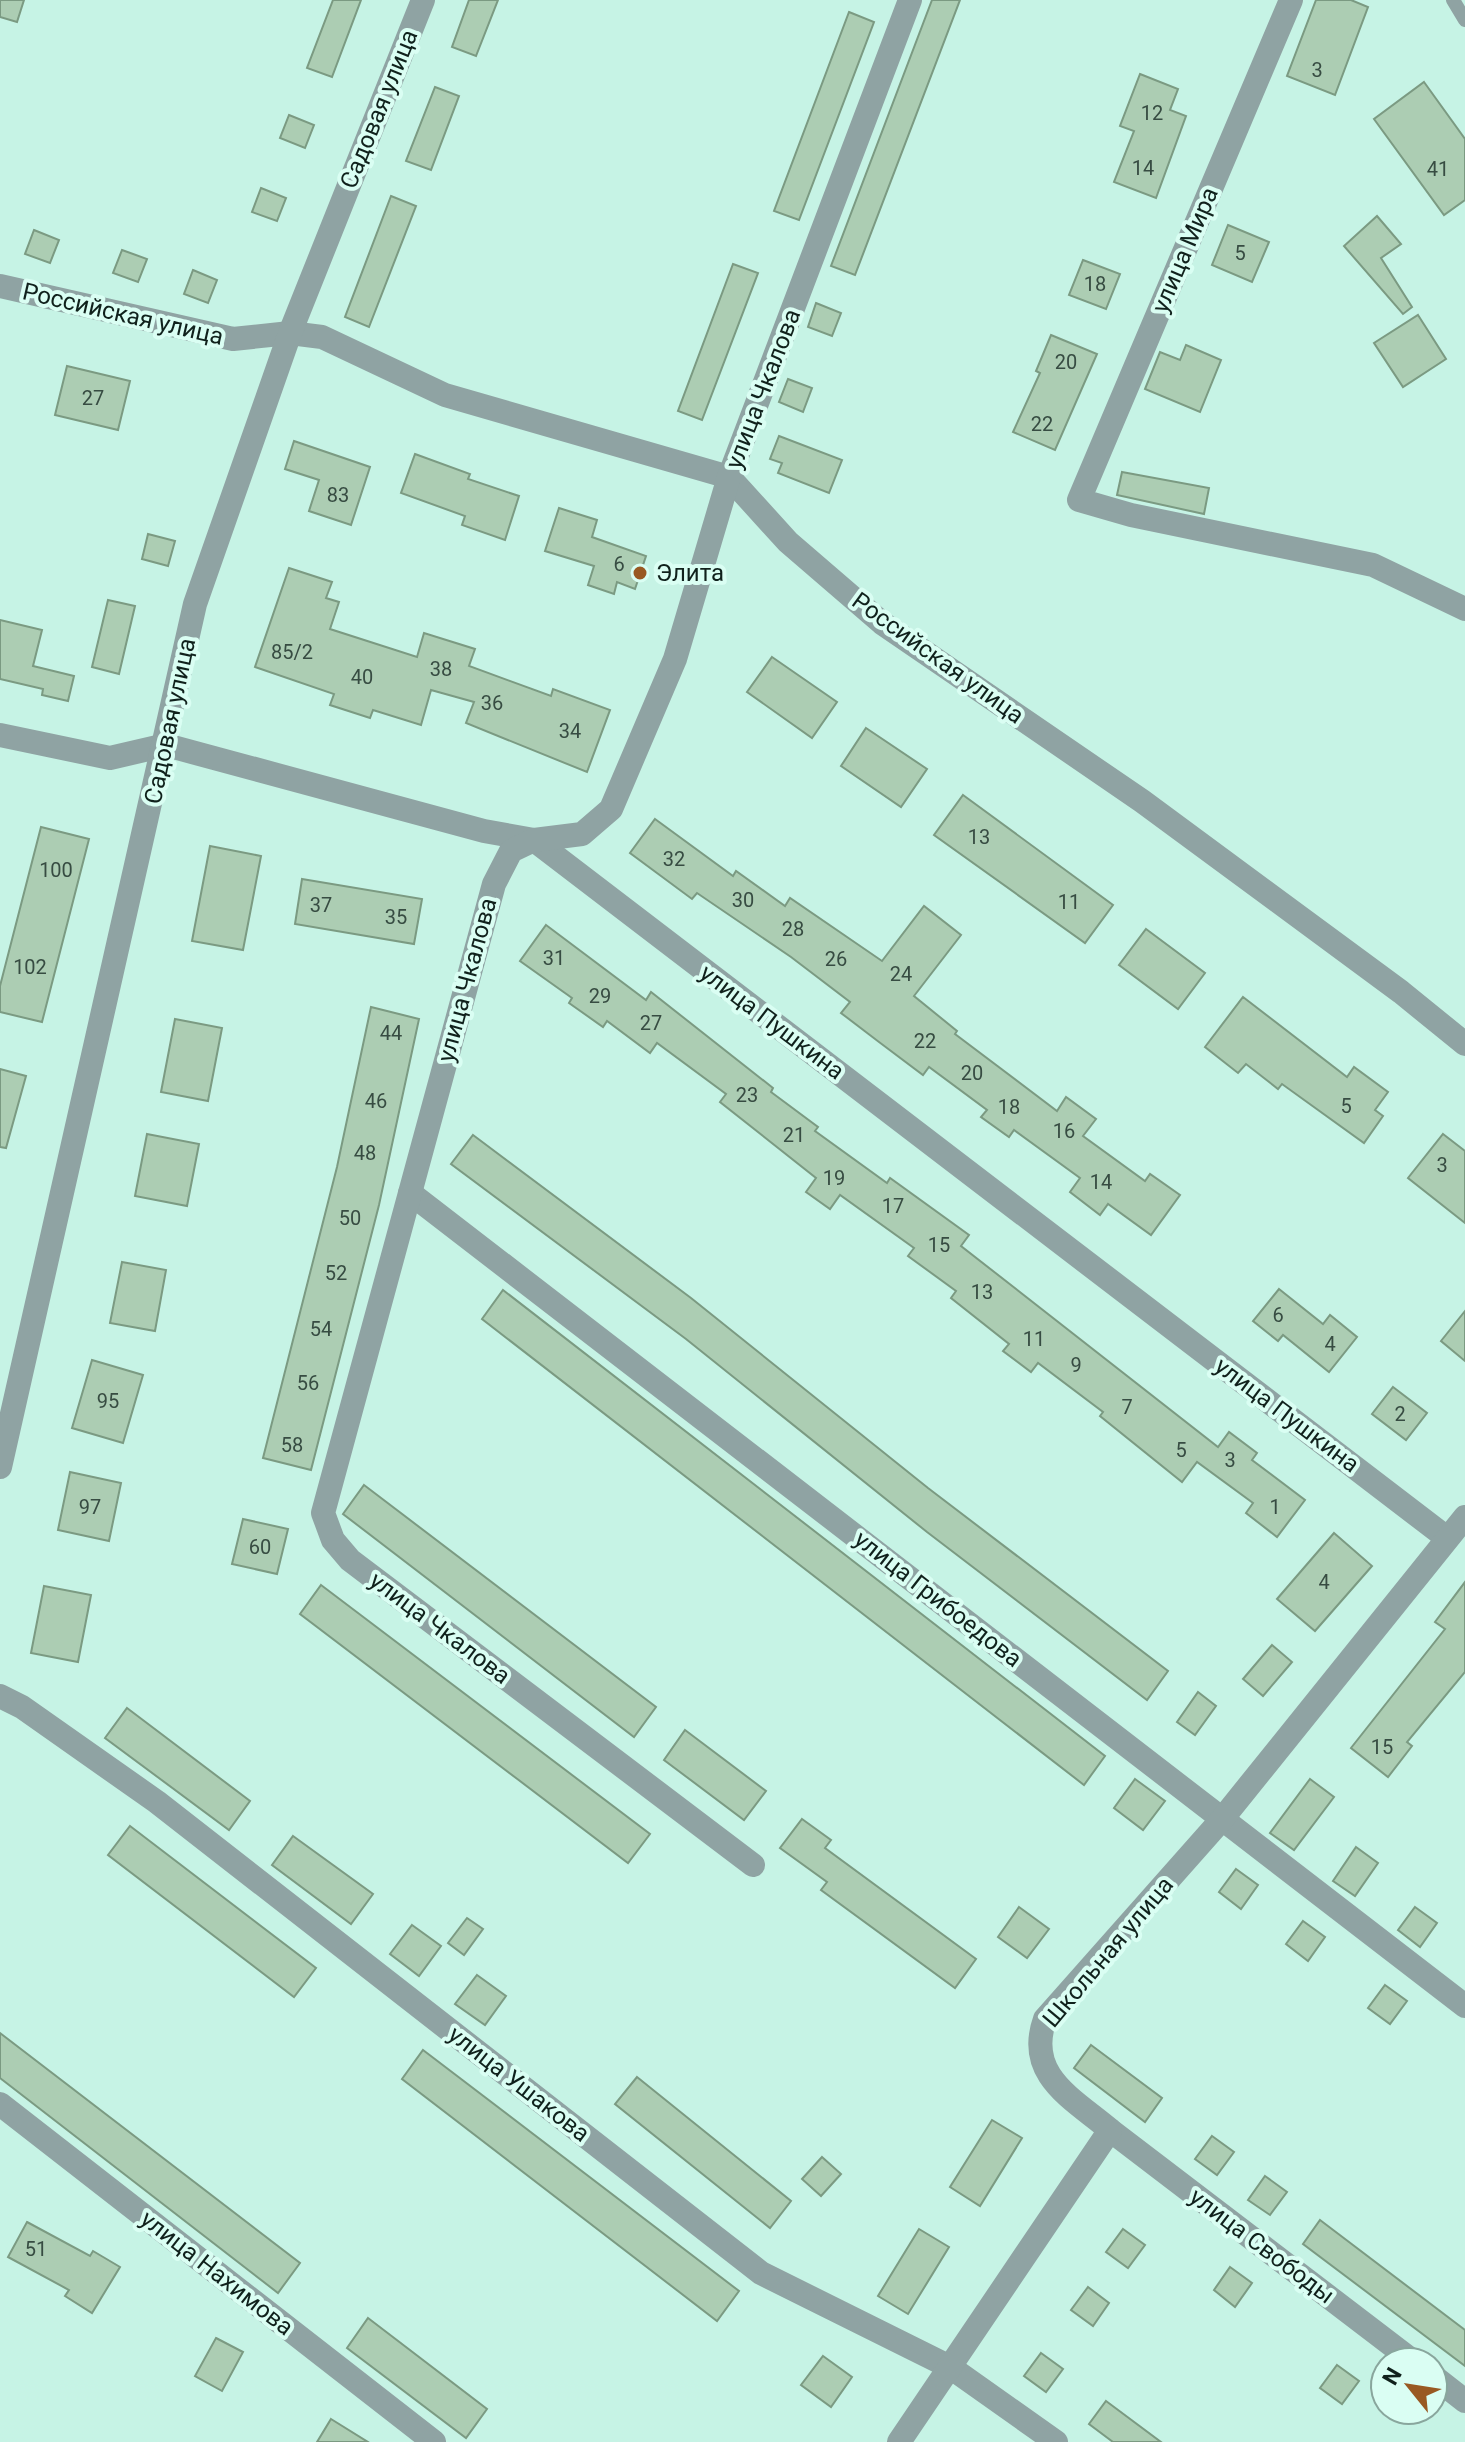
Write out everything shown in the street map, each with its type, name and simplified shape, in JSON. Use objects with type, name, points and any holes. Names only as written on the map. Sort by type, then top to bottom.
[{"type":"street","name":"Садовая улица","points":[[0,1467],[166,745],[195,604],[290,333],[423,0]]},
{"type":"street","name":"улица Чкалова","points":[[753,1865],[350,1560],[333,1540],[323,1513],[494,884],[511,851],[534,840],[582,834],[611,809],[675,659],[729,477],[910,0]]},
{"type":"street","name":"улица Мира","points":[[1291,0],[1079,500],[1131,515],[1373,565],[1465,609]]},
{"type":"street","name":"Российская улица","points":[[0,286],[233,339],[290,333],[322,337],[445,395],[729,477],[788,542],[882,623],[1142,801],[1401,992],[1465,1044]]},
{"type":"street","name":"улица Пушкина","points":[[0,735],[110,758],[166,745],[484,831],[534,840],[1447,1538]]},
{"type":"street","name":"улица Грибоедова","points":[[410,1193],[1465,2006]]},
{"type":"street","name":"Школьная улица","points":[[1110,2130],[1046,2072],[1039,2055],[1045,2019],[1223,1818],[1465,1517]]},
{"type":"street","name":"улица Ушакова","points":[[0,1696],[22,1707],[157,1802],[761,2273],[950,2367],[1056,2442]]},
{"type":"street","name":"улица Нахимова","points":[[0,2104],[434,2442]]},
{"type":"street","points":[[899,2442],[1110,2130]]},
{"type":"street","name":"улица Свободы","points":[[1110,2130],[1393,2346]]},
{"type":"street","points":[[1449,2388],[1465,2401]]},
{"type":"lane","points":[[1453,0],[1465,20]]},
{"type":"building","points":[[0,0],[24,0],[17,22],[0,17]]},
{"type":"building","points":[[333,0],[361,0],[332,77],[307,68]]},
{"type":"building","points":[[469,0],[498,0],[476,56],[452,47]]},
{"type":"building","points":[[932,0],[960,0],[855,275],[831,266]]},
{"type":"building","points":[[1316,0],[1351,0],[1368,7],[1335,95],[1287,76]]},
{"type":"building","points":[[849,12],[874,22],[799,220],[774,211]]},
{"type":"building","points":[[1140,74],[1178,89],[1170,110],[1186,116],[1156,198],[1114,182],[1134,131],[1120,126]]},
{"type":"building","points":[[1424,82],[1465,139],[1465,200],[1444,215],[1374,119]]},
{"type":"building","points":[[435,87],[459,96],[431,170],[406,161]]},
{"type":"building","points":[[289,115],[314,125],[305,148],[280,138]]},
{"type":"building","points":[[261,188],[286,198],[277,221],[252,212]]},
{"type":"building","points":[[391,196],[416,206],[369,327],[345,317]]},
{"type":"building","points":[[1377,216],[1401,244],[1381,258],[1412,307],[1403,314],[1344,246]]},
{"type":"building","points":[[1228,225],[1269,242],[1252,282],[1212,265]]},
{"type":"building","points":[[34,230],[59,240],[50,263],[25,254]]},
{"type":"building","points":[[122,250],[147,259],[138,282],[113,273]]},
{"type":"building","points":[[1083,260],[1120,274],[1106,309],[1069,295]]},
{"type":"building","points":[[733,264],[758,273],[702,420],[678,411]]},
{"type":"building","points":[[193,270],[217,280],[208,303],[184,294]]},
{"type":"building","points":[[816,303],[841,313],[832,336],[808,327]]},
{"type":"building","points":[[1418,315],[1446,359],[1403,387],[1374,343]]},
{"type":"building","points":[[1051,335],[1097,354],[1055,450],[1013,432],[1040,373],[1036,371]]},
{"type":"building","points":[[1186,345],[1221,360],[1200,412],[1145,389],[1160,352],[1180,360]]},
{"type":"building","points":[[67,366],[130,381],[118,430],[55,415]]},
{"type":"building","points":[[788,379],[812,388],[803,412],[779,402]]},
{"type":"building","points":[[779,436],[842,460],[829,493],[778,473],[782,463],[770,459]]},
{"type":"building","points":[[294,441],[370,467],[351,525],[309,511],[319,480],[285,469]]},
{"type":"building","points":[[415,454],[470,474],[468,479],[519,496],[505,540],[462,525],[465,516],[401,493]]},
{"type":"building","points":[[1122,472],[1209,488],[1204,514],[1117,495]]},
{"type":"building","points":[[559,508],[597,520],[592,537],[646,556],[635,589],[617,582],[614,594],[588,585],[594,566],[545,551]]},
{"type":"building","points":[[148,534],[175,541],[168,566],[142,559]]},
{"type":"building","points":[[289,568],[332,582],[326,598],[339,602],[330,629],[417,657],[424,633],[475,649],[469,666],[551,696],[553,689],[610,710],[587,772],[466,723],[474,702],[431,690],[421,725],[373,710],[370,718],[330,705],[334,694],[255,667]]},
{"type":"building","points":[[108,600],[135,606],[119,674],[92,667]]},
{"type":"building","points":[[0,620],[42,630],[33,666],[74,676],[68,701],[42,695],[43,689],[0,679]]},
{"type":"building","points":[[772,657],[837,702],[812,738],[747,692]]},
{"type":"building","points":[[866,728],[927,769],[901,807],[841,766]]},
{"type":"building","points":[[963,795],[1113,905],[1085,943],[934,835]]},
{"type":"building","points":[[655,819],[733,876],[736,871],[785,906],[790,898],[882,961],[924,906],[961,935],[914,996],[957,1031],[955,1034],[1057,1111],[1066,1097],[1096,1119],[1083,1136],[1145,1181],[1150,1174],[1180,1195],[1151,1235],[1108,1204],[1100,1215],[1070,1192],[1080,1178],[1014,1130],[1009,1137],[981,1117],[987,1110],[929,1067],[923,1075],[841,1013],[850,1002],[791,957],[697,893],[692,899],[630,853]]},
{"type":"building","points":[[41,827],[89,839],[42,1022],[0,1012],[0,986]]},
{"type":"building","points":[[210,846],[261,856],[243,950],[192,941]]},
{"type":"building","points":[[302,879],[422,899],[414,944],[295,924]]},
{"type":"building","points":[[546,925],[646,1000],[651,992],[773,1088],[771,1092],[818,1127],[815,1131],[887,1183],[890,1178],[969,1235],[961,1246],[1218,1447],[1229,1432],[1257,1453],[1252,1460],[1305,1500],[1277,1537],[1246,1513],[1253,1503],[1197,1462],[1182,1482],[1100,1416],[1103,1412],[1038,1363],[1031,1372],[1003,1351],[1009,1344],[951,1298],[956,1291],[908,1256],[914,1248],[840,1195],[830,1209],[806,1192],[816,1178],[720,1102],[726,1094],[657,1043],[650,1053],[607,1021],[603,1027],[569,1003],[572,998],[520,961]]},
{"type":"building","points":[[1146,929],[1205,973],[1178,1009],[1119,965]]},
{"type":"building","points":[[1243,997],[1347,1077],[1354,1067],[1388,1092],[1375,1110],[1383,1116],[1364,1143],[1282,1084],[1278,1089],[1246,1064],[1238,1073],[1205,1047]]},
{"type":"building","points":[[371,1007],[419,1019],[379,1205],[311,1470],[263,1458],[337,1167]]},
{"type":"building","points":[[175,1019],[222,1028],[208,1101],[161,1092]]},
{"type":"building","points":[[0,1069],[26,1076],[6,1148],[0,1147]]},
{"type":"building","points":[[147,1134],[199,1144],[187,1206],[135,1196]]},
{"type":"building","points":[[1443,1134],[1465,1151],[1465,1223],[1408,1178]]},
{"type":"building","points":[[473,1135],[691,1298],[928,1488],[1168,1671],[1147,1700],[927,1532],[686,1339],[451,1164]]},
{"type":"building","points":[[122,1262],[166,1270],[155,1331],[110,1323]]},
{"type":"building","points":[[1279,1289],[1323,1324],[1330,1315],[1357,1337],[1329,1372],[1283,1335],[1278,1341],[1253,1321]]},
{"type":"building","points":[[503,1290],[1105,1756],[1084,1785],[482,1319]]},
{"type":"building","points":[[1465,1311],[1465,1361],[1441,1341]]},
{"type":"building","points":[[92,1360],[143,1375],[123,1443],[72,1428]]},
{"type":"building","points":[[1393,1387],[1427,1413],[1406,1440],[1372,1414]]},
{"type":"building","points":[[70,1472],[121,1483],[109,1541],[58,1530]]},
{"type":"building","points":[[364,1485],[656,1707],[634,1737],[343,1514]]},
{"type":"building","points":[[243,1519],[288,1529],[277,1574],[232,1564]]},
{"type":"building","points":[[1334,1533],[1372,1566],[1315,1631],[1277,1599]]},
{"type":"building","points":[[1465,1582],[1465,1672],[1407,1742],[1412,1746],[1388,1777],[1351,1748],[1445,1629],[1435,1622]]},
{"type":"building","points":[[321,1585],[650,1834],[628,1863],[300,1614]]},
{"type":"building","points":[[44,1586],[91,1595],[78,1662],[31,1653]]},
{"type":"building","points":[[1272,1645],[1292,1662],[1263,1696],[1243,1679]]},
{"type":"building","points":[[1198,1692],[1216,1706],[1195,1735],[1177,1722]]},
{"type":"building","points":[[127,1708],[250,1801],[229,1830],[105,1738]]},
{"type":"building","points":[[685,1730],[766,1791],[744,1820],[664,1760]]},
{"type":"building","points":[[1135,1779],[1165,1801],[1143,1830],[1114,1808]]},
{"type":"building","points":[[1310,1779],[1334,1797],[1294,1850],[1270,1833]]},
{"type":"building","points":[[802,1819],[831,1840],[825,1848],[976,1959],[955,1988],[821,1890],[827,1882],[780,1848]]},
{"type":"building","points":[[130,1826],[316,1968],[294,1997],[108,1855]]},
{"type":"building","points":[[293,1836],[373,1894],[351,1924],[272,1865]]},
{"type":"building","points":[[1356,1847],[1378,1863],[1355,1896],[1333,1881]]},
{"type":"building","points":[[1236,1869],[1258,1885],[1241,1909],[1219,1892]]},
{"type":"building","points":[[1019,1907],[1049,1929],[1027,1958],[998,1937]]},
{"type":"building","points":[[1415,1907],[1437,1923],[1420,1947],[1398,1930]]},
{"type":"building","points":[[467,1918],[483,1929],[464,1955],[448,1943]]},
{"type":"building","points":[[1303,1921],[1325,1937],[1308,1961],[1286,1944]]},
{"type":"building","points":[[412,1925],[441,1946],[419,1976],[390,1954]]},
{"type":"building","points":[[477,1975],[506,1996],[485,2025],[455,2004]]},
{"type":"building","points":[[1385,1985],[1407,2001],[1390,2024],[1368,2008]]},
{"type":"building","points":[[0,2033],[300,2263],[278,2293],[0,2078]]},
{"type":"building","points":[[1091,2045],[1162,2098],[1145,2122],[1074,2068]]},
{"type":"building","points":[[423,2050],[739,2291],[717,2321],[402,2079]]},
{"type":"building","points":[[637,2077],[791,2201],[770,2228],[615,2104]]},
{"type":"building","points":[[992,2120],[1022,2138],[980,2206],[950,2187]]},
{"type":"building","points":[[1212,2136],[1234,2152],[1217,2175],[1195,2159]]},
{"type":"building","points":[[822,2157],[841,2174],[821,2196],[802,2179]]},
{"type":"building","points":[[1265,2176],[1287,2192],[1270,2215],[1248,2200]]},
{"type":"building","points":[[1320,2220],[1465,2330],[1465,2366],[1449,2354],[1449,2346],[1438,2346],[1303,2244]]},
{"type":"building","points":[[27,2222],[90,2256],[93,2251],[120,2267],[92,2313],[65,2296],[69,2290],[8,2257]]},
{"type":"building","points":[[919,2229],[949,2247],[908,2314],[878,2296]]},
{"type":"building","points":[[1123,2229],[1145,2245],[1128,2268],[1106,2252]]},
{"type":"building","points":[[1230,2267],[1252,2283],[1235,2307],[1214,2290]]},
{"type":"building","points":[[1088,2287],[1109,2303],[1093,2326],[1071,2310]]},
{"type":"building","points":[[368,2318],[487,2409],[466,2438],[347,2348]]},
{"type":"building","points":[[216,2338],[243,2352],[222,2391],[195,2376]]},
{"type":"building","points":[[1041,2353],[1063,2369],[1046,2392],[1024,2376]]},
{"type":"building","points":[[823,2356],[852,2377],[831,2407],[801,2385]]},
{"type":"building","points":[[1337,2365],[1359,2381],[1342,2404],[1320,2388]]},
{"type":"building","points":[[1106,2401],[1161,2442],[1113,2442],[1089,2424]]},
{"type":"building","points":[[331,2419],[368,2442],[317,2442]]},
{"type":"place","name":"Элита","points":[[640,573]]}]
